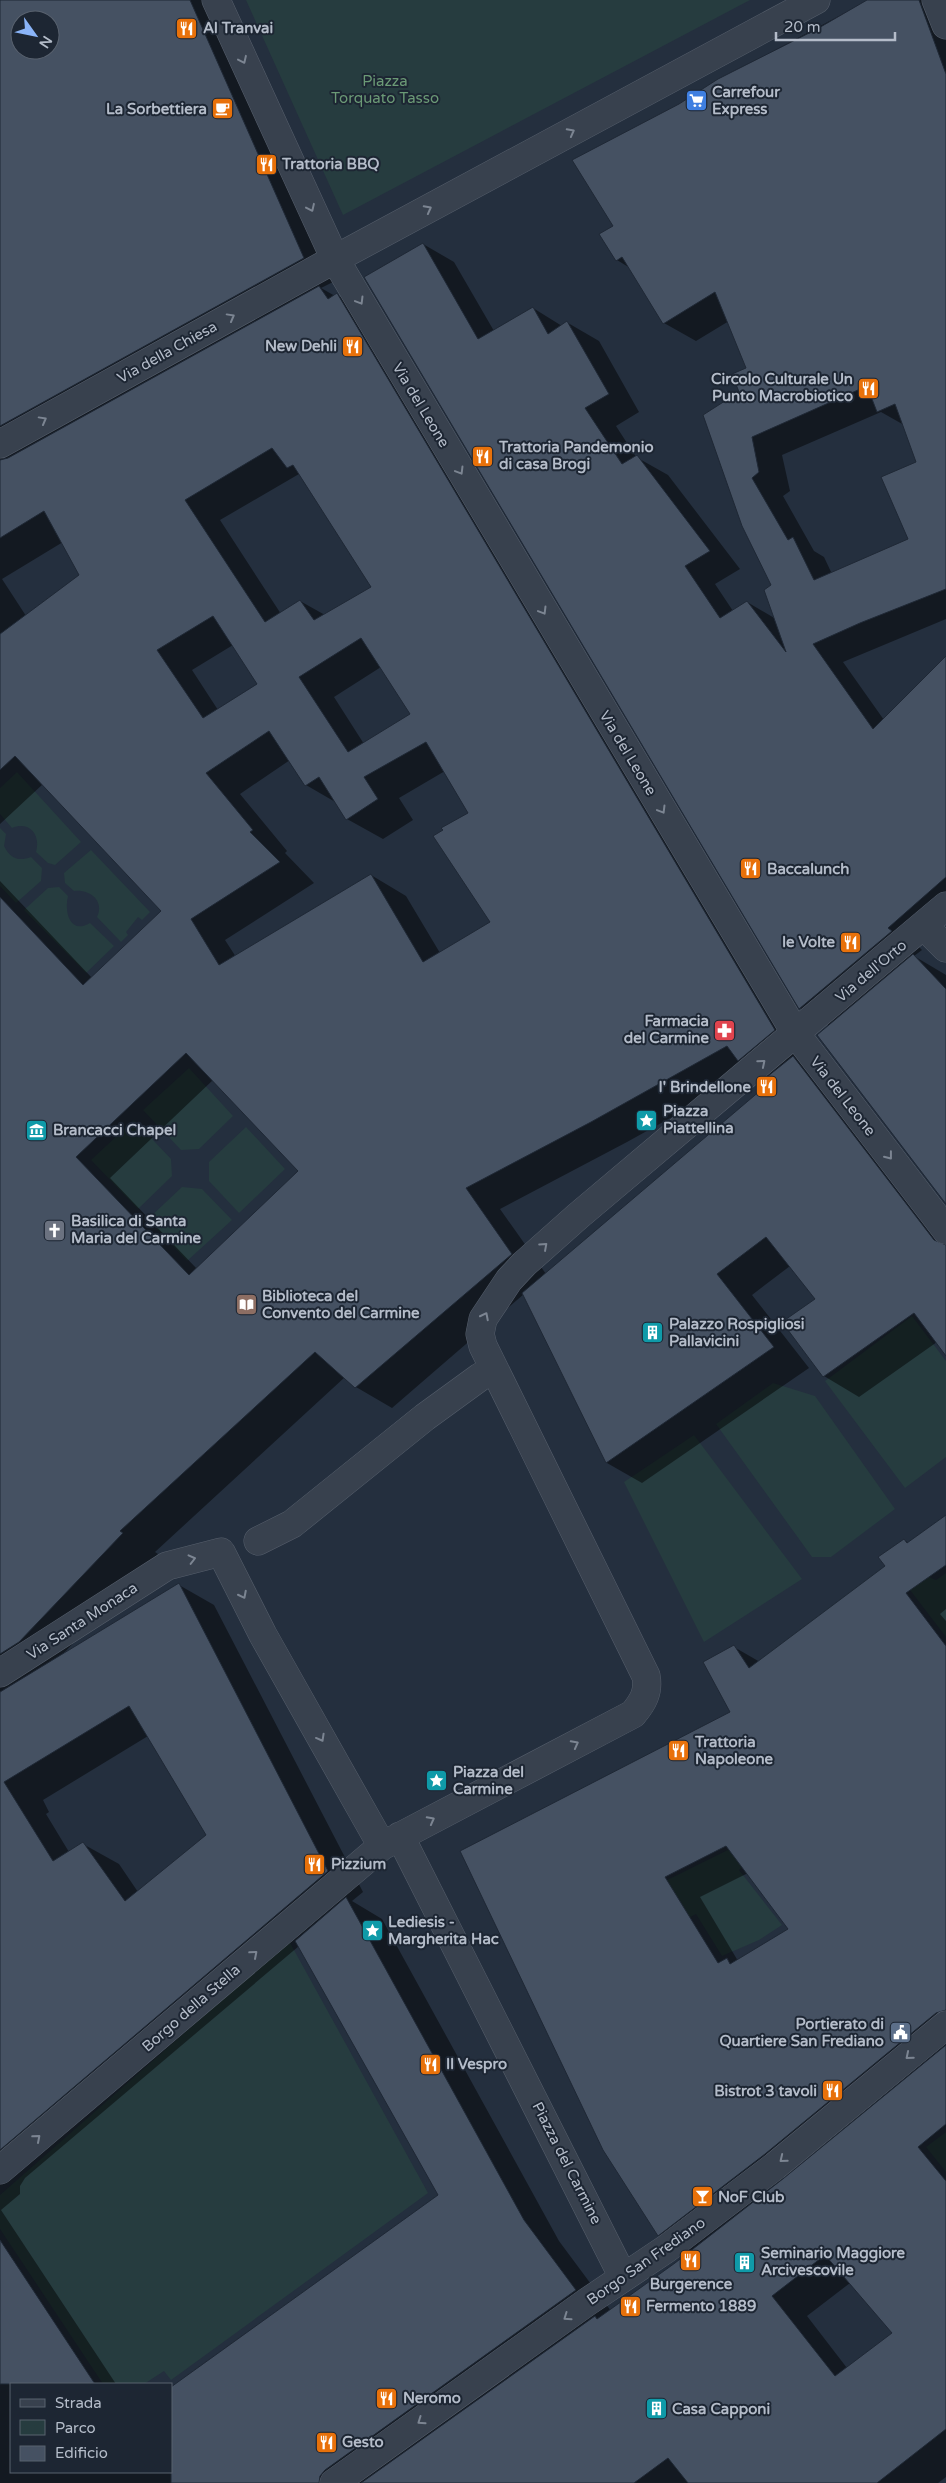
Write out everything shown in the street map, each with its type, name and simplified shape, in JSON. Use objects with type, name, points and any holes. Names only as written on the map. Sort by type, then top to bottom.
[{"type":"street","points":[[216,0],[335,259],[816,0]]},
{"type":"street","points":[[936,0],[946,25]]},
{"type":"street","name":"Via della Chiesa","points":[[0,444],[335,259]]},
{"type":"street","name":"Via del Leone","points":[[335,259],[796,1034],[946,1230]]},
{"type":"street","name":"Via dell'Orto","points":[[796,1034],[946,906]]},
{"type":"street","points":[[924,926],[946,948]]},
{"type":"street","points":[[391,1841],[633,1714],[640,1705],[648,1687],[646,1676],[483,1346],[480,1326],[509,1280],[578,1216],[796,1034]]},
{"type":"street","points":[[258,1541],[292,1524],[424,1417],[494,1369]]},
{"type":"street","name":"Piazza del Carmine","points":[[164,1568],[221,1552],[264,1635],[391,1841],[623,2277]]},
{"type":"street","name":"Via Santa Monaca","points":[[0,1673],[164,1568]]},
{"type":"street","name":"Borgo della Stella","points":[[0,2170],[391,1841]]},
{"type":"street","name":"Borgo San Frediano","points":[[334,2483],[623,2277],[666,2249],[767,2172],[946,2025]]},
{"type":"green space","name":"Piazza Torquato Tasso","points":[[246,0],[750,0],[343,215]]},
{"type":"green space","points":[[17,772],[81,842],[55,865],[48,863],[36,852],[37,840],[32,831],[24,826],[12,828],[0,814],[0,788]]},
{"type":"green space","points":[[0,828],[6,834],[4,846],[12,856],[18,859],[31,857],[42,868],[41,881],[16,903],[0,886]]},
{"type":"green space","points":[[91,850],[150,912],[142,920],[138,917],[126,932],[128,935],[121,942],[97,917],[99,905],[94,897],[85,892],[74,891],[65,883],[64,873]]},
{"type":"green space","points":[[59,887],[68,896],[68,915],[73,924],[83,926],[90,923],[114,946],[86,973],[24,910],[48,888]]},
{"type":"green space","points":[[189,1068],[233,1116],[199,1149],[181,1150],[143,1110]]},
{"type":"green space","points":[[134,1120],[171,1159],[172,1176],[138,1209],[91,1160]]},
{"type":"green space","points":[[246,1127],[285,1169],[239,1213],[209,1181],[209,1162]]},
{"type":"green space","points":[[182,1187],[202,1189],[232,1220],[187,1261],[148,1219]]},
{"type":"green space","points":[[912,1316],[946,1361],[946,1457],[905,1488],[825,1381]]},
{"type":"green space","points":[[773,1383],[815,1396],[895,1509],[831,1557],[812,1557],[716,1424]]},
{"type":"green space","points":[[694,1435],[802,1579],[704,1642],[624,1482]]},
{"type":"green space","points":[[918,1563],[931,1578],[936,1580],[946,1573],[946,1637],[900,1577]]},
{"type":"green space","points":[[740,1844],[750,1859],[739,1870],[782,1925],[759,1940],[722,1956],[696,1914],[679,1923],[659,1884]]},
{"type":"green space","points":[[289,1941],[428,2193],[171,2380],[164,2371],[146,2383],[102,2383],[0,2229],[0,2195]]},
{"type":"green space","points":[[946,2132],[946,2172],[926,2147]]},
{"type":"building","points":[[0,0],[190,0],[304,258],[0,426]]},
{"type":"building","points":[[867,0],[919,0],[946,74],[946,589],[813,644],[873,729],[946,656],[946,877],[888,928],[892,931],[799,1009],[364,277],[423,243],[478,339],[533,307],[548,334],[567,321],[609,394],[585,408],[622,464],[637,455],[710,551],[685,566],[720,618],[747,601],[786,652],[764,590],[771,585],[742,526],[703,415],[739,392],[732,374],[746,368],[715,292],[663,324],[622,257],[616,261],[599,234],[613,226],[572,160],[679,104],[718,79],[817,29]],"holes":[[[867,386],[877,412],[895,404],[916,462],[881,477],[908,539],[814,580],[793,537],[788,540],[752,478],[759,472],[752,437]]]},
{"type":"building","points":[[319,286],[328,299],[337,293],[775,1030],[738,1061],[727,1046],[591,1122],[466,1188],[512,1254],[355,1388],[315,1352],[120,1531],[123,1533],[19,1642],[0,1654],[0,897],[83,985],[161,911],[15,756],[0,770],[0,634],[79,575],[44,511],[0,538],[0,460],[8,458]],"holes":[[[272,448],[287,468],[293,465],[371,587],[314,620],[300,600],[265,622],[185,500]],[[213,616],[257,684],[203,718],[157,650]],[[361,638],[410,714],[348,752],[299,677]],[[269,731],[305,786],[319,777],[346,820],[378,799],[364,777],[426,742],[468,813],[441,828],[443,830],[433,836],[490,922],[423,962],[371,874],[219,965],[191,919],[280,862],[250,832],[253,830],[206,773]],[[186,1053],[298,1171],[189,1275],[76,1157]]]},
{"type":"building","points":[[913,954],[946,989],[946,1204],[817,1035]]},
{"type":"building","points":[[793,1056],[934,1240],[946,1245],[946,1356],[914,1313],[823,1377],[782,1322],[815,1299],[766,1237],[717,1274],[774,1347],[606,1463],[522,1293],[761,1090],[757,1085]]},
{"type":"building","points":[[946,1515],[946,1565],[906,1593],[946,1646],[946,2010],[936,2013],[765,2154],[658,2236],[603,2150],[460,1851],[730,1712],[703,1662],[734,1645],[749,1668],[885,1566],[878,1557],[904,1539],[907,1543]],"holes":[[[726,1846],[788,1929],[730,1964],[727,1958],[718,1963],[665,1877]]]},
{"type":"building","points":[[179,1583],[328,1871],[0,2150],[0,1692]],"holes":[[[129,1706],[206,1835],[125,1901],[83,1842],[53,1861],[4,1782]]]},
{"type":"building","points":[[346,1897],[524,2220],[576,2290],[325,2470],[320,2476],[319,2483],[171,2483],[172,2386],[438,2195],[295,1941]]},
{"type":"building","name":"Seminario Maggiore Arcivescovile","points":[[946,2045],[946,2124],[918,2147],[946,2181],[946,2429],[877,2483],[688,2483],[668,2458],[634,2483],[361,2483],[595,2316],[597,2319],[675,2263],[784,2178]],"holes":[[[825,2255],[892,2333],[835,2376],[772,2296]]]},
{"type":"building","points":[[0,2240],[94,2383],[0,2384]]},
{"type":"place","name":"Al Tranvai","points":[[187,28]]},
{"type":"place","name":"Carrefour Express","points":[[696,101]]},
{"type":"place","name":"La Sorbettiera","points":[[223,109]]},
{"type":"place","name":"Trattoria BBQ","points":[[266,164]]},
{"type":"place","name":"New Dehli","points":[[353,346]]},
{"type":"place","name":"Circolo Culturale Un Punto Macrobiotico","points":[[869,388]]},
{"type":"place","name":"Trattoria Pandemonio di casa Brogi","points":[[483,456]]},
{"type":"place","name":"Baccalunch","points":[[751,869]]},
{"type":"place","name":"le Volte","points":[[851,942]]},
{"type":"place","name":"Farmacia del Carmine","points":[[725,1030]]},
{"type":"place","name":"I' Brindellone","points":[[767,1087]]},
{"type":"place","name":"Piazza Piattellina","points":[[647,1120]]},
{"type":"place","name":"Brancacci Chapel","points":[[37,1130]]},
{"type":"place","name":"Basilica di Santa Maria del Carmine","points":[[55,1230]]},
{"type":"place","name":"Biblioteca del Convento del Carmine","points":[[246,1305]]},
{"type":"place","name":"Palazzo Rospigliosi Pallavicini","points":[[653,1333]]},
{"type":"place","name":"Trattoria Napoleone","points":[[679,1751]]},
{"type":"place","name":"Piazza del Carmine","points":[[437,1781]]},
{"type":"place","name":"Pizzium","points":[[315,1864]]},
{"type":"place","name":"Lediesis - Margherita Hac","points":[[372,1931]]},
{"type":"place","name":"Portierato di Quartiere San Frediano","points":[[900,2033]]},
{"type":"place","name":"Il Vespro","points":[[430,2064]]},
{"type":"place","name":"Bistrot 3 tavoli","points":[[833,2091]]},
{"type":"place","name":"NoF Club","points":[[702,2197]]},
{"type":"place","name":"Burgerence","points":[[691,2261]]},
{"type":"place","name":"Seminario Maggiore Arcivescovile","points":[[745,2262]]},
{"type":"place","name":"Fermento 1889","points":[[630,2306]]},
{"type":"place","name":"Neromo","points":[[387,2398]]},
{"type":"place","name":"Casa Capponi","points":[[656,2409]]},
{"type":"place","name":"Gesto","points":[[326,2442]]}]
